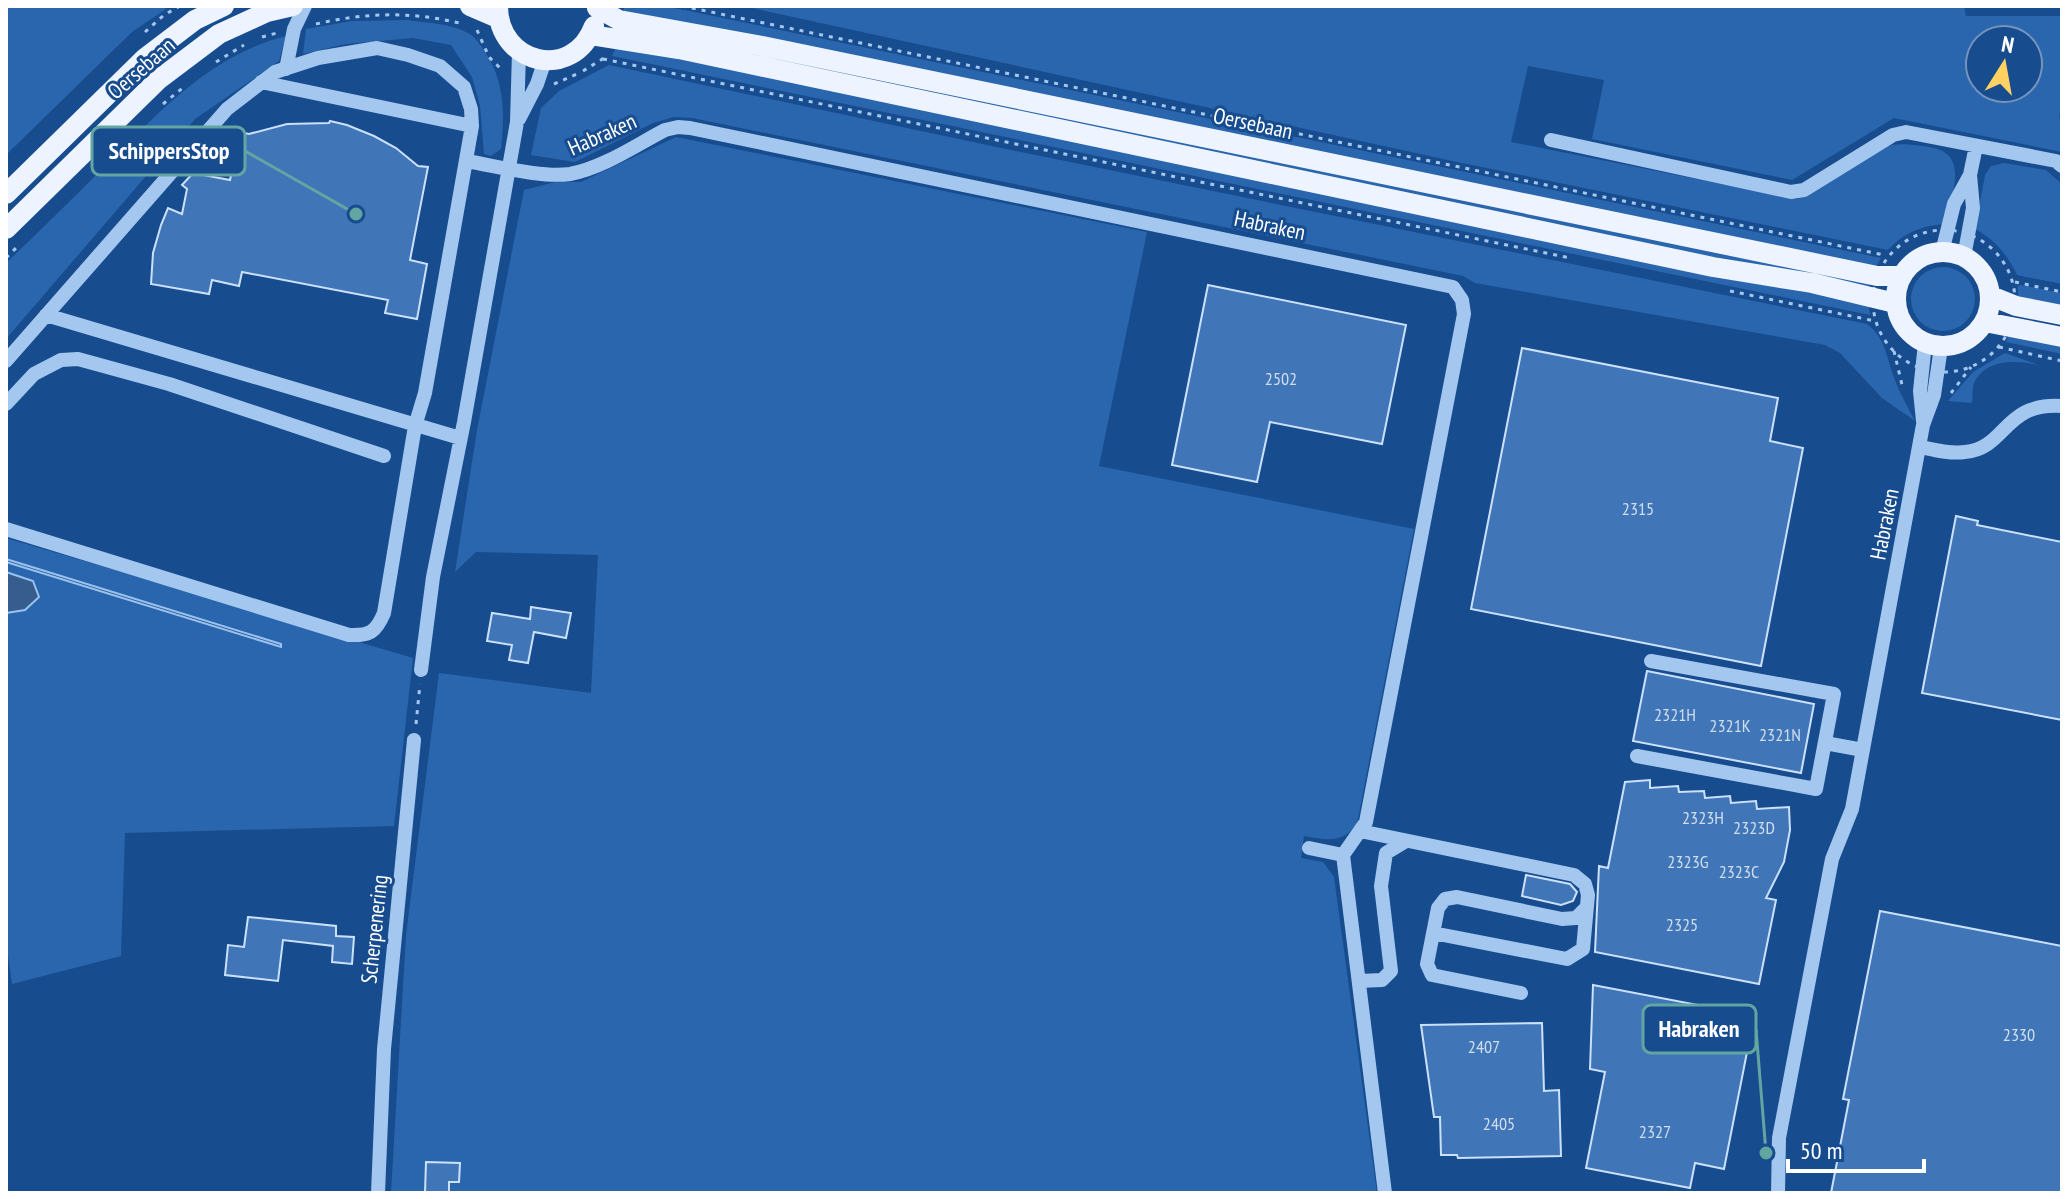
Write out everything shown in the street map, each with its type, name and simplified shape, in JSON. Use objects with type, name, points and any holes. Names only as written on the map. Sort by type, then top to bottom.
[{"type":"main road","name":"Oersebaan","points":[[6,194],[145,58],[195,20],[224,6]]},
{"type":"main road","name":"Oersebaan","points":[[6,229],[158,80],[219,34],[267,12],[293,6]]},
{"type":"main road","points":[[470,6],[498,12],[505,37],[519,52],[545,60],[565,58],[580,49],[591,35],[596,7]]},
{"type":"main road","name":"Oersebaan","points":[[596,7],[619,20],[741,42],[1875,286],[1895,303]]},
{"type":"main road","name":"Oersebaan","points":[[591,35],[679,49],[1713,267],[1875,286],[1901,276]]},
{"type":"main road","points":[[1942,252],[1964,257],[1978,267],[1987,280],[1991,296],[1985,322],[1974,336],[1958,345],[1933,345],[1904,327],[1895,303],[1896,289],[1901,276],[1919,259],[1942,252]]},
{"type":"main road","points":[[1991,296],[2014,316],[2062,337]]},
{"type":"main road","points":[[1985,322],[2014,316],[2062,315]]},
{"type":"street","points":[[286,69],[294,29],[305,6]]},
{"type":"street","points":[[6,361],[227,109],[275,72],[318,58],[377,48],[440,66],[464,87],[471,109],[472,126],[425,393],[415,426],[384,613],[377,630],[366,636],[349,635],[6,529]]},
{"type":"street","points":[[421,670],[433,577],[517,122],[519,52]]},
{"type":"street","points":[[517,122],[537,84],[545,60]]},
{"type":"street","points":[[261,82],[472,126]]},
{"type":"street","name":"Habraken","points":[[509,167],[542,174],[570,174],[594,166],[665,130],[690,128],[1453,287],[1462,300],[1464,314],[1366,822],[1343,855]]},
{"type":"street","points":[[1551,140],[1791,192],[1804,190],[1893,135],[1906,132],[2056,161],[2062,166]]},
{"type":"street","points":[[1964,257],[1973,208],[1970,175],[1976,146]]},
{"type":"street","points":[[466,161],[509,167]]},
{"type":"street","points":[[1942,252],[1954,204],[1970,175]]},
{"type":"street","points":[[46,315],[460,438]]},
{"type":"street","name":"Habraken","points":[[1778,1193],[1779,1138],[1832,859],[1852,809],[1921,447],[1922,369],[1933,345]]},
{"type":"street","name":"Habraken","points":[[1923,425],[1934,395],[1937,372],[1933,345]]},
{"type":"street","points":[[6,404],[34,374],[61,360],[78,359],[169,384],[384,456]]},
{"type":"street","points":[[1921,447],[1967,453],[1989,443],[2019,414],[2040,404],[2062,406]]},
{"type":"street","points":[[1637,756],[1816,789],[1834,694],[1651,661]]},
{"type":"street","name":"Scherpenering","points":[[378,1193],[384,1049],[414,740]]},
{"type":"street","points":[[1825,743],[1863,750]]},
{"type":"street","points":[[1360,831],[1574,875],[1585,884],[1588,895],[1583,949],[1567,959],[1433,933]]},
{"type":"street","points":[[1359,981],[1382,980],[1391,971],[1381,886],[1386,853],[1406,841]]},
{"type":"street","points":[[1309,848],[1343,855],[1385,1193]]},
{"type":"street","points":[[1521,993],[1432,975],[1427,964],[1438,908],[1445,899],[1457,897],[1562,919],[1576,918],[1586,908]]},
{"type":"path","name":"Oersebaan","points":[[682,6],[1888,256]]},
{"type":"path","points":[[603,59],[1581,260]]},
{"type":"path","points":[[1949,230],[1969,234],[1997,252],[2013,282],[2014,316],[1999,347],[1971,367],[1937,372],[1922,369],[1894,351],[1882,337],[1875,321],[1875,286],[1888,256],[1908,239],[1921,233],[1949,230]]},
{"type":"path","points":[[2013,282],[2062,292]]},
{"type":"path","points":[[1721,289],[1875,321]]},
{"type":"path","points":[[1999,347],[2062,361]]},
{"type":"path","points":[[414,740],[421,670]]},
{"type":"shaded area","points":[[6,6],[163,6],[166,9],[132,32],[6,155]]},
{"type":"shaded area","points":[[624,6],[664,6],[689,11],[1881,258],[1875,269],[624,14]]},
{"type":"shaded area","points":[[743,6],[1964,6],[1966,16],[2062,16],[2062,102],[2059,118],[2062,120],[2062,152],[1894,118],[1792,180],[1592,139],[1604,80],[1528,66],[1511,142],[1796,199],[1807,196],[1885,147],[1907,144],[1942,151],[1950,157],[1955,176],[1946,224],[1914,231],[1888,250],[1457,162]]},
{"type":"shaded area","points":[[407,20],[454,27],[470,34],[489,58],[499,83],[503,108],[501,149],[491,156],[484,154],[480,106],[472,77],[451,45],[413,38],[346,44],[303,54],[306,29],[352,21]]},
{"type":"shaded area","points":[[623,24],[1871,280],[1869,288],[1758,267],[769,65]]},
{"type":"shaded area","points":[[286,36],[279,61],[195,119],[6,339],[6,263],[186,89],[233,57]]},
{"type":"shaded area","points":[[618,43],[1868,297],[1870,315],[612,56]]},
{"type":"shaded area","points":[[609,65],[1867,324],[1882,343],[1897,385],[1915,421],[1882,398],[1840,353],[1825,345],[1475,283],[1463,276],[692,118],[674,117],[653,123],[575,162],[531,155],[541,108],[559,91]]},
{"type":"shaded area","points":[[676,137],[1147,232],[1099,466],[1414,529],[1357,824],[1340,838],[1304,836],[1301,858],[1323,862],[1334,877],[1377,1193],[391,1193],[406,935],[439,673],[591,693],[598,555],[476,552],[455,572],[477,430],[524,190],[555,182],[581,182]]},
{"type":"shaded area","points":[[2004,163],[2046,170],[2062,184],[2062,284],[2017,275],[2000,248],[1975,229],[1985,175],[1991,166]]},
{"type":"shaded area","points":[[1937,267],[1949,267],[1966,276],[1973,287],[1973,311],[1966,322],[1949,331],[1937,331],[1925,326],[1916,317],[1911,305],[1911,293],[1916,281],[1925,272]]},
{"type":"shaded area","points":[[2020,285],[2062,293],[2062,309],[2018,300]]},
{"type":"shaded area","points":[[2011,330],[2062,338],[2062,354],[2006,342]]},
{"type":"shaded area","points":[[2005,353],[2039,365],[2011,362],[1994,365],[1979,375],[1974,383],[1972,403],[1948,401],[1973,372]]},
{"type":"shaded area","points":[[6,538],[413,658],[394,826],[125,833],[121,956],[12,984],[6,941],[6,613],[30,607],[39,596],[33,581],[6,572],[6,562],[281,644],[6,559]]},
{"type":"shaded area","points":[[6,559],[281,644],[281,647],[6,562]]},
{"type":"shaded area","points":[[6,572],[33,581],[39,597],[25,610],[6,613]]},
{"type":"building","points":[[330,121],[374,136],[396,148],[418,166],[428,167],[410,260],[427,264],[417,319],[385,313],[388,300],[242,272],[239,286],[212,280],[209,294],[151,284],[153,253],[161,225],[168,208],[182,214],[187,189],[182,185],[193,173],[230,180],[234,159],[227,145],[238,139],[239,132],[249,134],[287,124]]},
{"type":"building","points":[[1208,285],[1406,325],[1382,444],[1270,422],[1257,482],[1172,465]]},
{"type":"building","points":[[1522,348],[1778,398],[1770,441],[1803,448],[1761,666],[1471,609]]},
{"type":"building","points":[[1956,516],[1978,521],[1977,525],[2062,542],[2062,720],[1922,693]]},
{"type":"building","points":[[531,607],[571,613],[566,638],[534,632],[528,663],[509,660],[512,645],[487,641],[492,613],[530,619]]},
{"type":"building","points":[[1647,671],[1814,704],[1801,773],[1633,741]]},
{"type":"building","points":[[1650,780],[1650,788],[1678,786],[1679,792],[1704,791],[1705,798],[1730,796],[1731,803],[1756,801],[1757,809],[1789,807],[1790,830],[1784,862],[1766,898],[1776,900],[1759,984],[1595,952],[1599,866],[1608,868],[1625,782]]},
{"type":"building","points":[[1526,875],[1570,884],[1577,892],[1573,901],[1561,905],[1522,896]]},
{"type":"building","points":[[1880,911],[2062,946],[2062,1193],[1831,1193],[1849,1100],[1843,1099]]},
{"type":"building","points":[[248,917],[336,926],[336,936],[354,937],[352,964],[332,962],[333,946],[283,940],[278,981],[225,975],[228,945],[244,947]]},
{"type":"building","points":[[1593,985],[1724,1010],[1719,1036],[1749,1042],[1724,1169],[1695,1163],[1690,1188],[1586,1168],[1605,1072],[1590,1069]]},
{"type":"building","points":[[1542,1023],[1544,1091],[1559,1090],[1561,1156],[1458,1158],[1457,1155],[1441,1155],[1440,1117],[1434,1117],[1421,1025]]},
{"type":"building","points":[[426,1162],[460,1163],[459,1182],[449,1182],[449,1193],[425,1193]]},
{"type":"place","name":"SchippersStop","points":[[356,214]]},
{"type":"place","name":"Habraken","points":[[1766,1153]]}]
